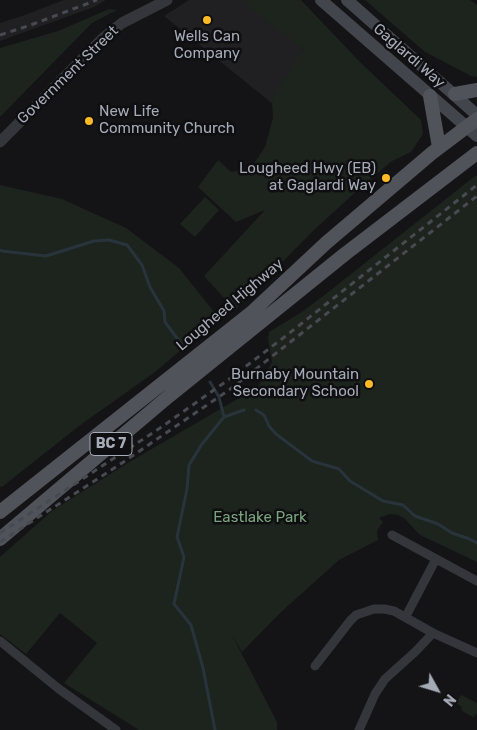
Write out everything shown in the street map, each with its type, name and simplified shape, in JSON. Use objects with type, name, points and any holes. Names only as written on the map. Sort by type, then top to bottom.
[{"type":"main road","name":"Gaglardi Way","points":[[321,0],[430,96],[472,123],[477,136]]},
{"type":"main road","name":"Gaglardi Way","points":[[347,0],[477,115]]},
{"type":"main road","points":[[455,94],[477,90]]},
{"type":"main road","points":[[430,96],[439,147]]},
{"type":"main road","name":"Lougheed Highway","points":[[255,318],[326,243],[439,147],[472,123]]},
{"type":"main road","name":"Lougheed Highway","points":[[0,512],[220,347],[255,318],[345,254],[477,153]]},
{"type":"main road","name":"Lougheed Highway","points":[[0,539],[138,422],[220,347]]},
{"type":"street","name":"Government Street","points":[[0,142],[102,39],[122,24],[167,0]]},
{"type":"street","points":[[392,535],[477,581]]},
{"type":"street","points":[[406,616],[436,559]]},
{"type":"street","points":[[315,666],[341,631],[356,615],[365,611],[384,609],[406,616],[433,633],[477,653]]},
{"type":"street","points":[[359,730],[375,694],[385,679],[433,633]]},
{"type":"street","points":[[0,642],[59,689],[116,730]]},
{"type":"shaded area","points":[[64,0],[106,0],[94,7],[0,41],[0,23]]},
{"type":"shaded area","points":[[189,0],[250,0],[303,49],[274,105],[164,16]]},
{"type":"green space","points":[[245,0],[301,0],[360,62],[421,120],[423,134],[411,152],[392,161],[360,188],[313,231],[235,310],[204,276],[265,210],[236,222],[198,187],[218,160],[231,172],[251,168],[265,147],[273,118],[272,100],[303,49],[253,10]]},
{"type":"green space","points":[[365,0],[470,0],[477,5],[477,77],[471,76],[425,52]]},
{"type":"green space","points":[[109,9],[117,10],[92,23],[0,117],[0,48],[58,31]]},
{"type":"green space","name":"Eastlake Park","points":[[477,176],[477,562],[420,535],[405,519],[398,515],[390,514],[379,518],[383,522],[377,531],[378,540],[339,560],[280,613],[242,652],[231,633],[277,722],[277,730],[139,730],[64,683],[97,643],[60,613],[26,654],[0,634],[0,557],[52,511],[126,464],[258,387],[272,362],[268,339],[269,332],[302,312]]},
{"type":"green space","points":[[0,185],[62,199],[126,228],[179,268],[219,318],[155,372],[79,426],[2,487],[0,486]]},
{"type":"green space","points":[[205,197],[219,210],[195,237],[180,224]]},
{"type":"green space","points":[[461,695],[477,703],[477,714],[473,717],[462,711],[461,706],[456,703]]},
{"type":"waterway","points":[[0,250],[46,256],[94,241],[109,240],[127,245],[142,265],[150,287],[164,311],[165,322],[182,345]]},
{"type":"waterway","points":[[210,382],[219,397],[224,417],[202,444],[189,465],[187,489],[177,537],[184,557],[174,604],[191,625],[203,668],[215,730]]},
{"type":"waterway","points":[[224,417],[244,410]]},
{"type":"waterway","points":[[256,410],[264,415],[269,426],[276,434],[312,461],[339,469],[350,481],[383,501],[403,505],[415,516],[438,524],[452,533],[477,543]]},
{"type":"railway","points":[[0,35],[97,0]]},
{"type":"railway","points":[[0,533],[160,428],[228,380],[477,185]]},
{"type":"railway","points":[[0,542],[119,465],[229,390],[477,196]]},
{"type":"place","name":"Wells Can Company","points":[[207,20]]},
{"type":"place","name":"New Life Community Church","points":[[89,121]]},
{"type":"place","name":"Lougheed Hwy (EB) at Gaglardi Way","points":[[386,178]]},
{"type":"place","name":"Burnaby Mountain Secondary School","points":[[369,384]]}]
